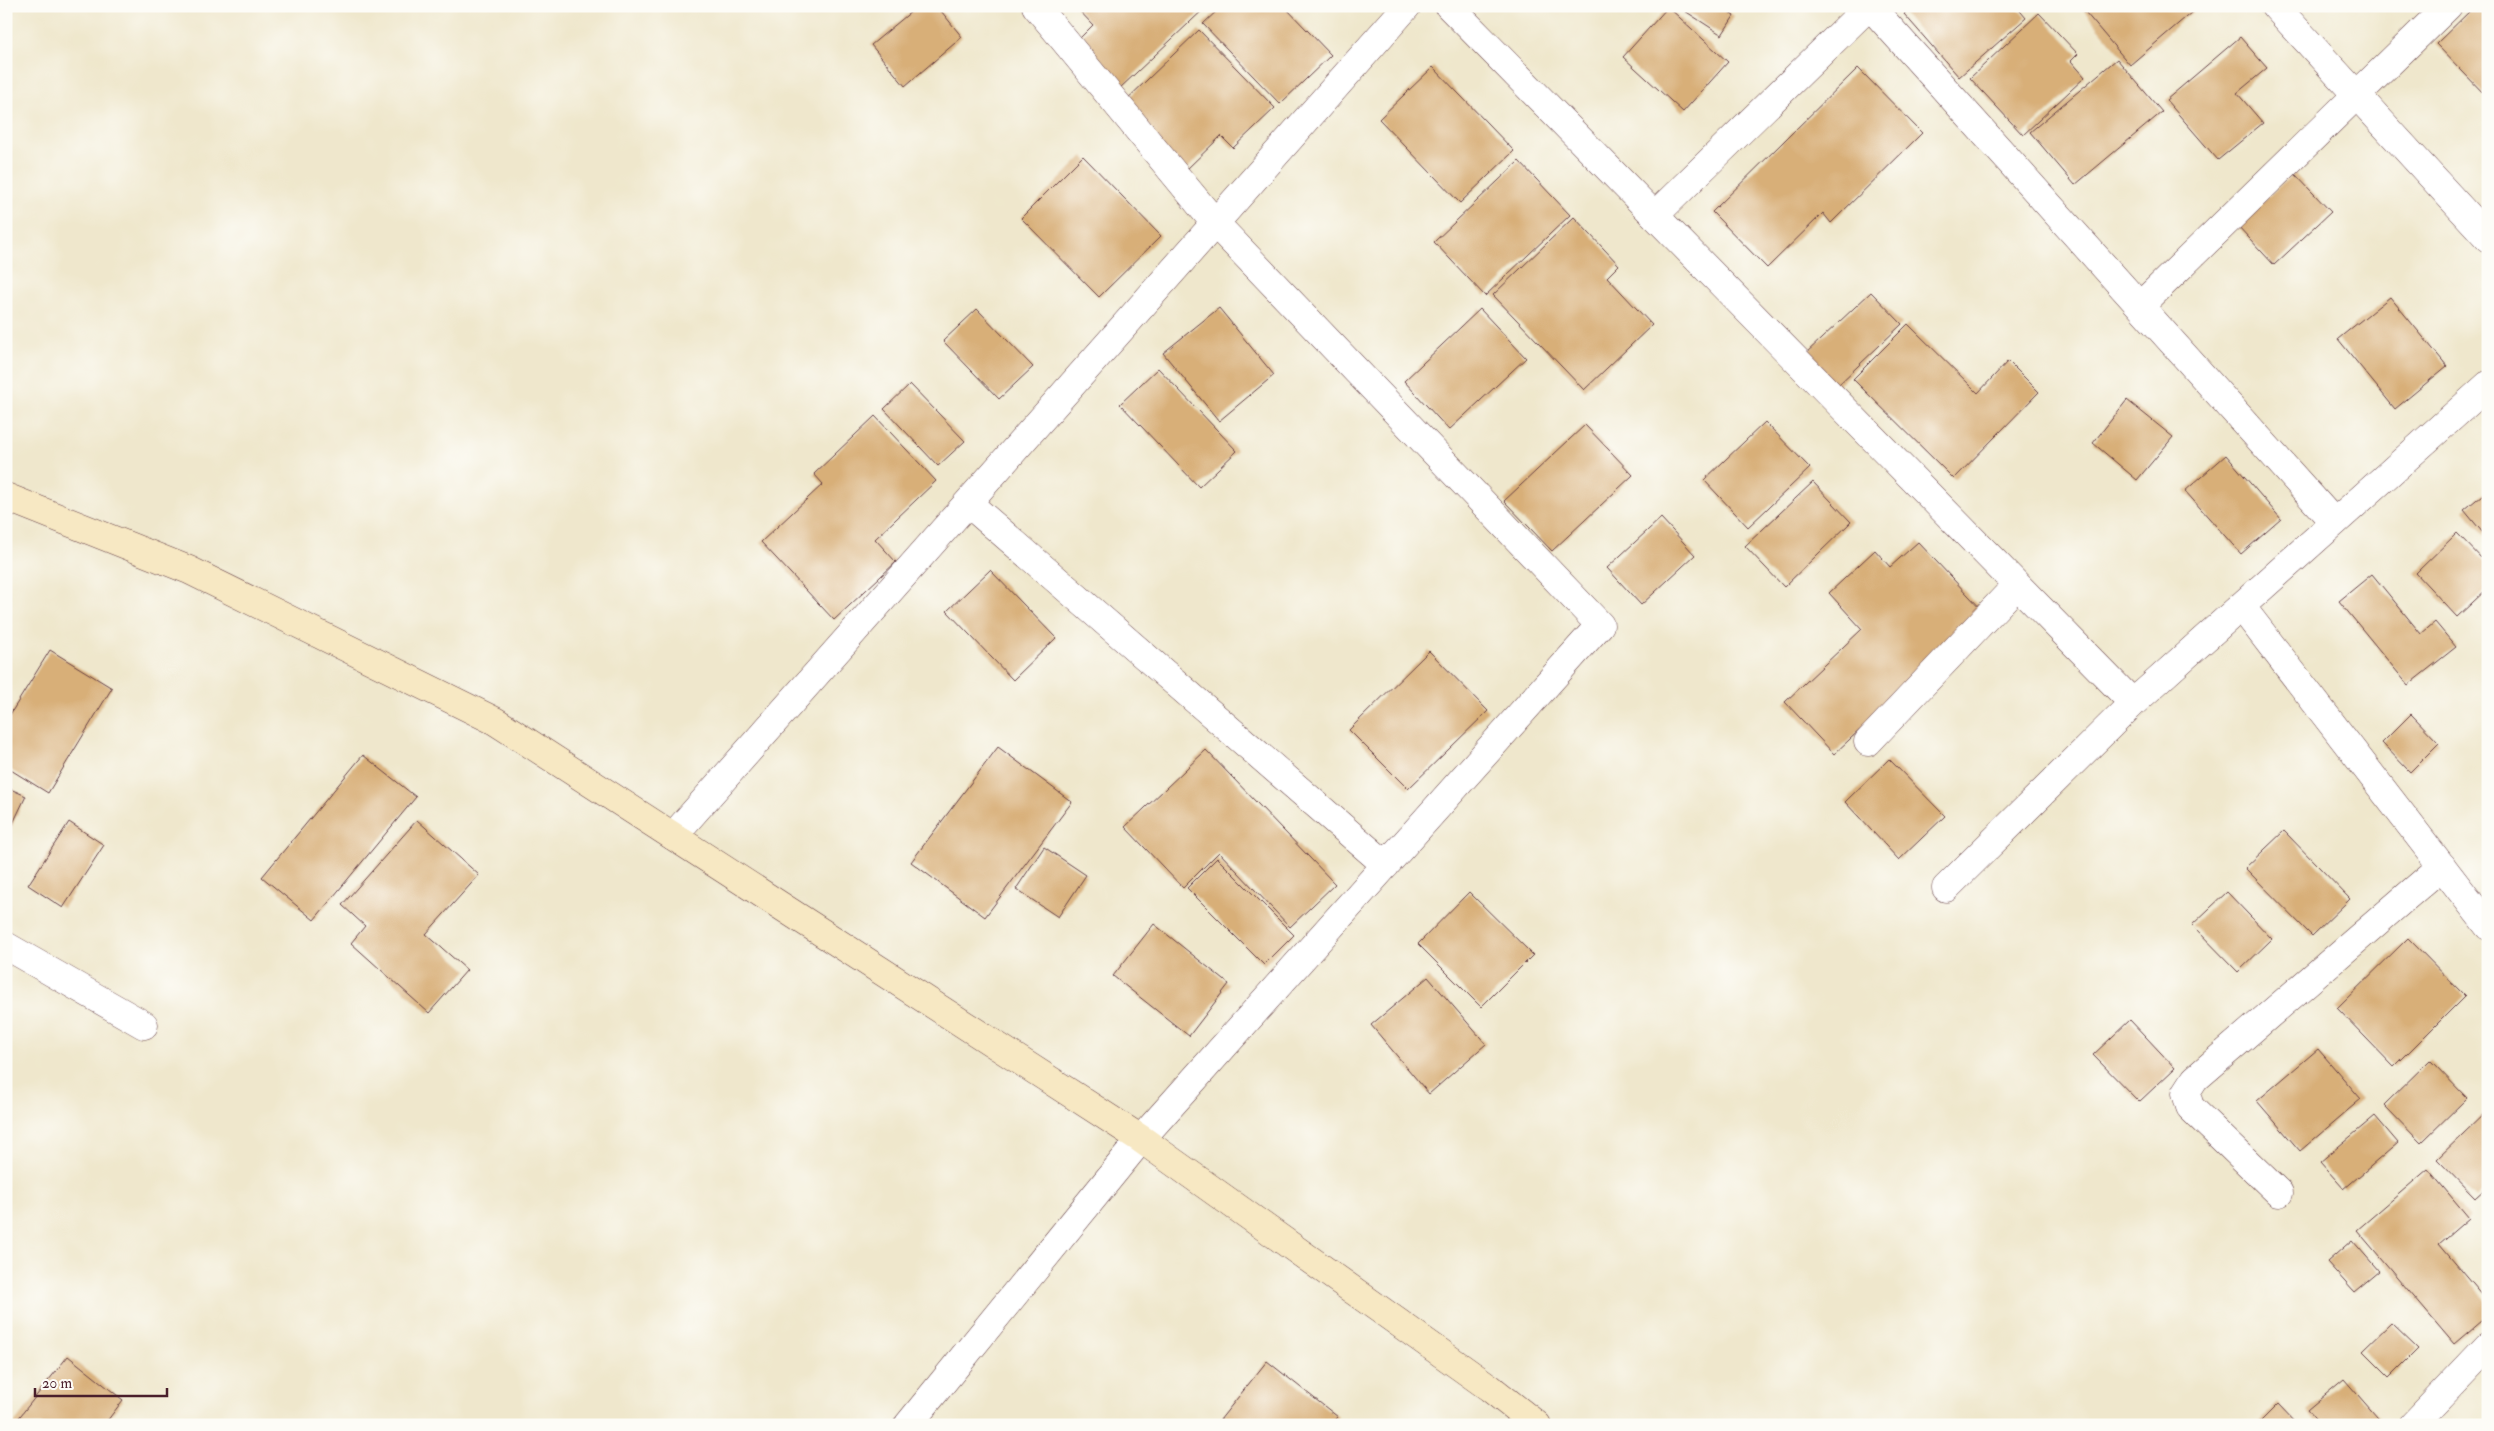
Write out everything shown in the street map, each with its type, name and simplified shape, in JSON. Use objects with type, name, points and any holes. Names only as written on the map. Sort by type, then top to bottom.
[{"type":"main road","points":[[6,498],[189,570],[486,717],[1141,1139],[1482,1382],[1537,1425]]},
{"type":"street","points":[[908,1425],[1141,1139],[1600,625],[1215,224],[1036,6]]},
{"type":"street","points":[[673,836],[1407,6]]},
{"type":"street","points":[[1448,6],[2133,702]]},
{"type":"street","points":[[1655,215],[1869,6],[2334,522]]},
{"type":"street","points":[[2275,6],[2488,238]]},
{"type":"street","points":[[2140,306],[2448,6]]},
{"type":"street","points":[[1946,888],[2133,702],[2488,385]]},
{"type":"street","points":[[968,503],[1386,864]]},
{"type":"street","points":[[1868,742],[2017,585]]},
{"type":"street","points":[[2240,606],[2488,926]]},
{"type":"street","points":[[2279,1193],[2190,1107],[2186,1093],[2195,1079],[2442,866]]},
{"type":"street","points":[[6,946],[144,1025]]},
{"type":"street","points":[[2413,1425],[2488,1346]]},
{"type":"building","points":[[918,6],[937,6],[962,37],[905,86],[871,45]]},
{"type":"building","points":[[1075,6],[1207,6],[1119,89],[1075,43],[1093,25]]},
{"type":"building","points":[[1222,6],[1284,6],[1331,55],[1280,104],[1203,24]]},
{"type":"building","points":[[1688,6],[1719,6],[1734,16],[1722,35],[1685,11]]},
{"type":"building","points":[[1912,6],[2016,6],[2026,18],[1959,77],[1904,14]]},
{"type":"building","points":[[2080,6],[2199,6],[2130,65]]},
{"type":"building","points":[[2475,6],[2488,6],[2488,98],[2436,44]]},
{"type":"building","points":[[1668,7],[1728,62],[1683,112],[1623,57]]},
{"type":"building","points":[[2039,13],[2078,54],[2071,61],[2085,77],[2023,135],[1970,78]]},
{"type":"building","points":[[1199,30],[1275,108],[1233,148],[1221,136],[1185,171],[1121,105]]},
{"type":"building","points":[[2240,37],[2267,68],[2237,93],[2263,123],[2218,160],[2166,100]]},
{"type":"building","points":[[2117,59],[2162,112],[2075,185],[2030,132]]},
{"type":"building","points":[[1433,67],[1514,151],[1460,203],[1379,119]]},
{"type":"building","points":[[1858,68],[1922,133],[1831,223],[1823,213],[1767,268],[1712,212]]},
{"type":"building","points":[[1083,156],[1161,236],[1099,297],[1021,218]]},
{"type":"building","points":[[1519,161],[1570,215],[1485,296],[1434,242]]},
{"type":"building","points":[[2294,173],[2331,212],[2274,265],[2237,225]]},
{"type":"building","points":[[1574,217],[1619,265],[1607,277],[1652,325],[1584,390],[1493,295]]},
{"type":"building","points":[[1871,292],[1902,324],[1836,387],[1805,354]]},
{"type":"building","points":[[2390,297],[2447,366],[2395,409],[2338,339]]},
{"type":"building","points":[[1219,308],[1274,375],[1219,421],[1163,353]]},
{"type":"building","points":[[977,309],[1033,367],[999,399],[943,341]]},
{"type":"building","points":[[1480,309],[1526,358],[1449,430],[1404,381]]},
{"type":"building","points":[[1908,324],[1978,393],[2008,361],[2039,392],[1954,479],[1853,379]]},
{"type":"building","points":[[1158,368],[1237,451],[1199,487],[1120,404]]},
{"type":"building","points":[[910,384],[965,441],[938,466],[884,409]]},
{"type":"building","points":[[2127,400],[2173,437],[2137,480],[2093,443]]},
{"type":"building","points":[[875,416],[936,481],[875,539],[896,562],[834,620],[761,542],[823,484],[814,474]]},
{"type":"building","points":[[1765,422],[1810,468],[1748,527],[1704,480]]},
{"type":"building","points":[[1585,425],[1633,475],[1552,551],[1504,501]]},
{"type":"building","points":[[2226,455],[2281,519],[2241,554],[2185,491]]},
{"type":"building","points":[[1813,482],[1851,522],[1784,587],[1745,546]]},
{"type":"building","points":[[2488,490],[2488,539],[2464,510]]},
{"type":"building","points":[[1661,518],[1695,555],[1641,605],[1607,568]]},
{"type":"building","points":[[2457,533],[2488,565],[2488,588],[2457,617],[2416,573]]},
{"type":"building","points":[[1918,542],[1985,613],[1834,754],[1785,702],[1862,629],[1829,593],[1875,550],[1890,567]]},
{"type":"building","points":[[990,570],[1056,638],[1013,680],[947,611]]},
{"type":"building","points":[[2372,574],[2421,634],[2435,622],[2456,647],[2408,685],[2339,601]]},
{"type":"building","points":[[50,650],[112,688],[48,793],[6,767],[6,721]]},
{"type":"building","points":[[1429,651],[1488,711],[1408,789],[1349,730]]},
{"type":"building","points":[[2411,714],[2439,743],[2410,772],[2382,743]]},
{"type":"building","points":[[998,747],[1072,802],[985,917],[911,862]]},
{"type":"building","points":[[1206,750],[1335,884],[1290,927],[1219,852],[1183,888],[1125,827]]},
{"type":"building","points":[[363,755],[416,797],[314,920],[262,877]]},
{"type":"building","points":[[1889,759],[1945,816],[1899,860],[1845,802]]},
{"type":"building","points":[[6,787],[26,796],[6,838]]},
{"type":"building","points":[[417,820],[479,875],[426,934],[467,970],[429,1013],[351,943],[365,926],[342,905]]},
{"type":"building","points":[[69,822],[104,845],[63,908],[28,885]]},
{"type":"building","points":[[2284,831],[2350,899],[2312,936],[2245,868]]},
{"type":"building","points":[[1044,847],[1086,875],[1058,917],[1016,889]]},
{"type":"building","points":[[1217,858],[1294,935],[1264,965],[1187,888]]},
{"type":"building","points":[[1469,892],[1533,955],[1481,1007],[1418,944]]},
{"type":"building","points":[[2227,892],[2272,939],[2238,972],[2192,925]]},
{"type":"building","points":[[1154,924],[1229,984],[1189,1036],[1113,976]]},
{"type":"building","points":[[2408,938],[2465,996],[2394,1067],[2337,1008]]},
{"type":"building","points":[[1428,977],[1486,1044],[1429,1094],[1371,1025]]},
{"type":"building","points":[[2130,1020],[2175,1068],[2139,1102],[2093,1055]]},
{"type":"building","points":[[2318,1049],[2361,1099],[2300,1151],[2257,1101]]},
{"type":"building","points":[[2430,1060],[2467,1098],[2421,1143],[2384,1105]]},
{"type":"building","points":[[2488,1110],[2488,1186],[2475,1198],[2437,1159]]},
{"type":"building","points":[[2375,1116],[2398,1143],[2344,1189],[2320,1162]]},
{"type":"building","points":[[2428,1169],[2469,1218],[2439,1244],[2488,1302],[2488,1315],[2454,1344],[2357,1230]]},
{"type":"building","points":[[2352,1240],[2379,1271],[2354,1292],[2327,1262]]},
{"type":"building","points":[[2391,1323],[2418,1349],[2390,1377],[2363,1350]]},
{"type":"building","points":[[68,1356],[123,1400],[104,1425],[13,1425]]},
{"type":"building","points":[[1267,1361],[1338,1417],[1331,1425],[1216,1425]]},
{"type":"building","points":[[2344,1379],[2384,1425],[2320,1425],[2307,1410]]},
{"type":"building","points":[[2278,1404],[2298,1425],[2257,1425]]}]
